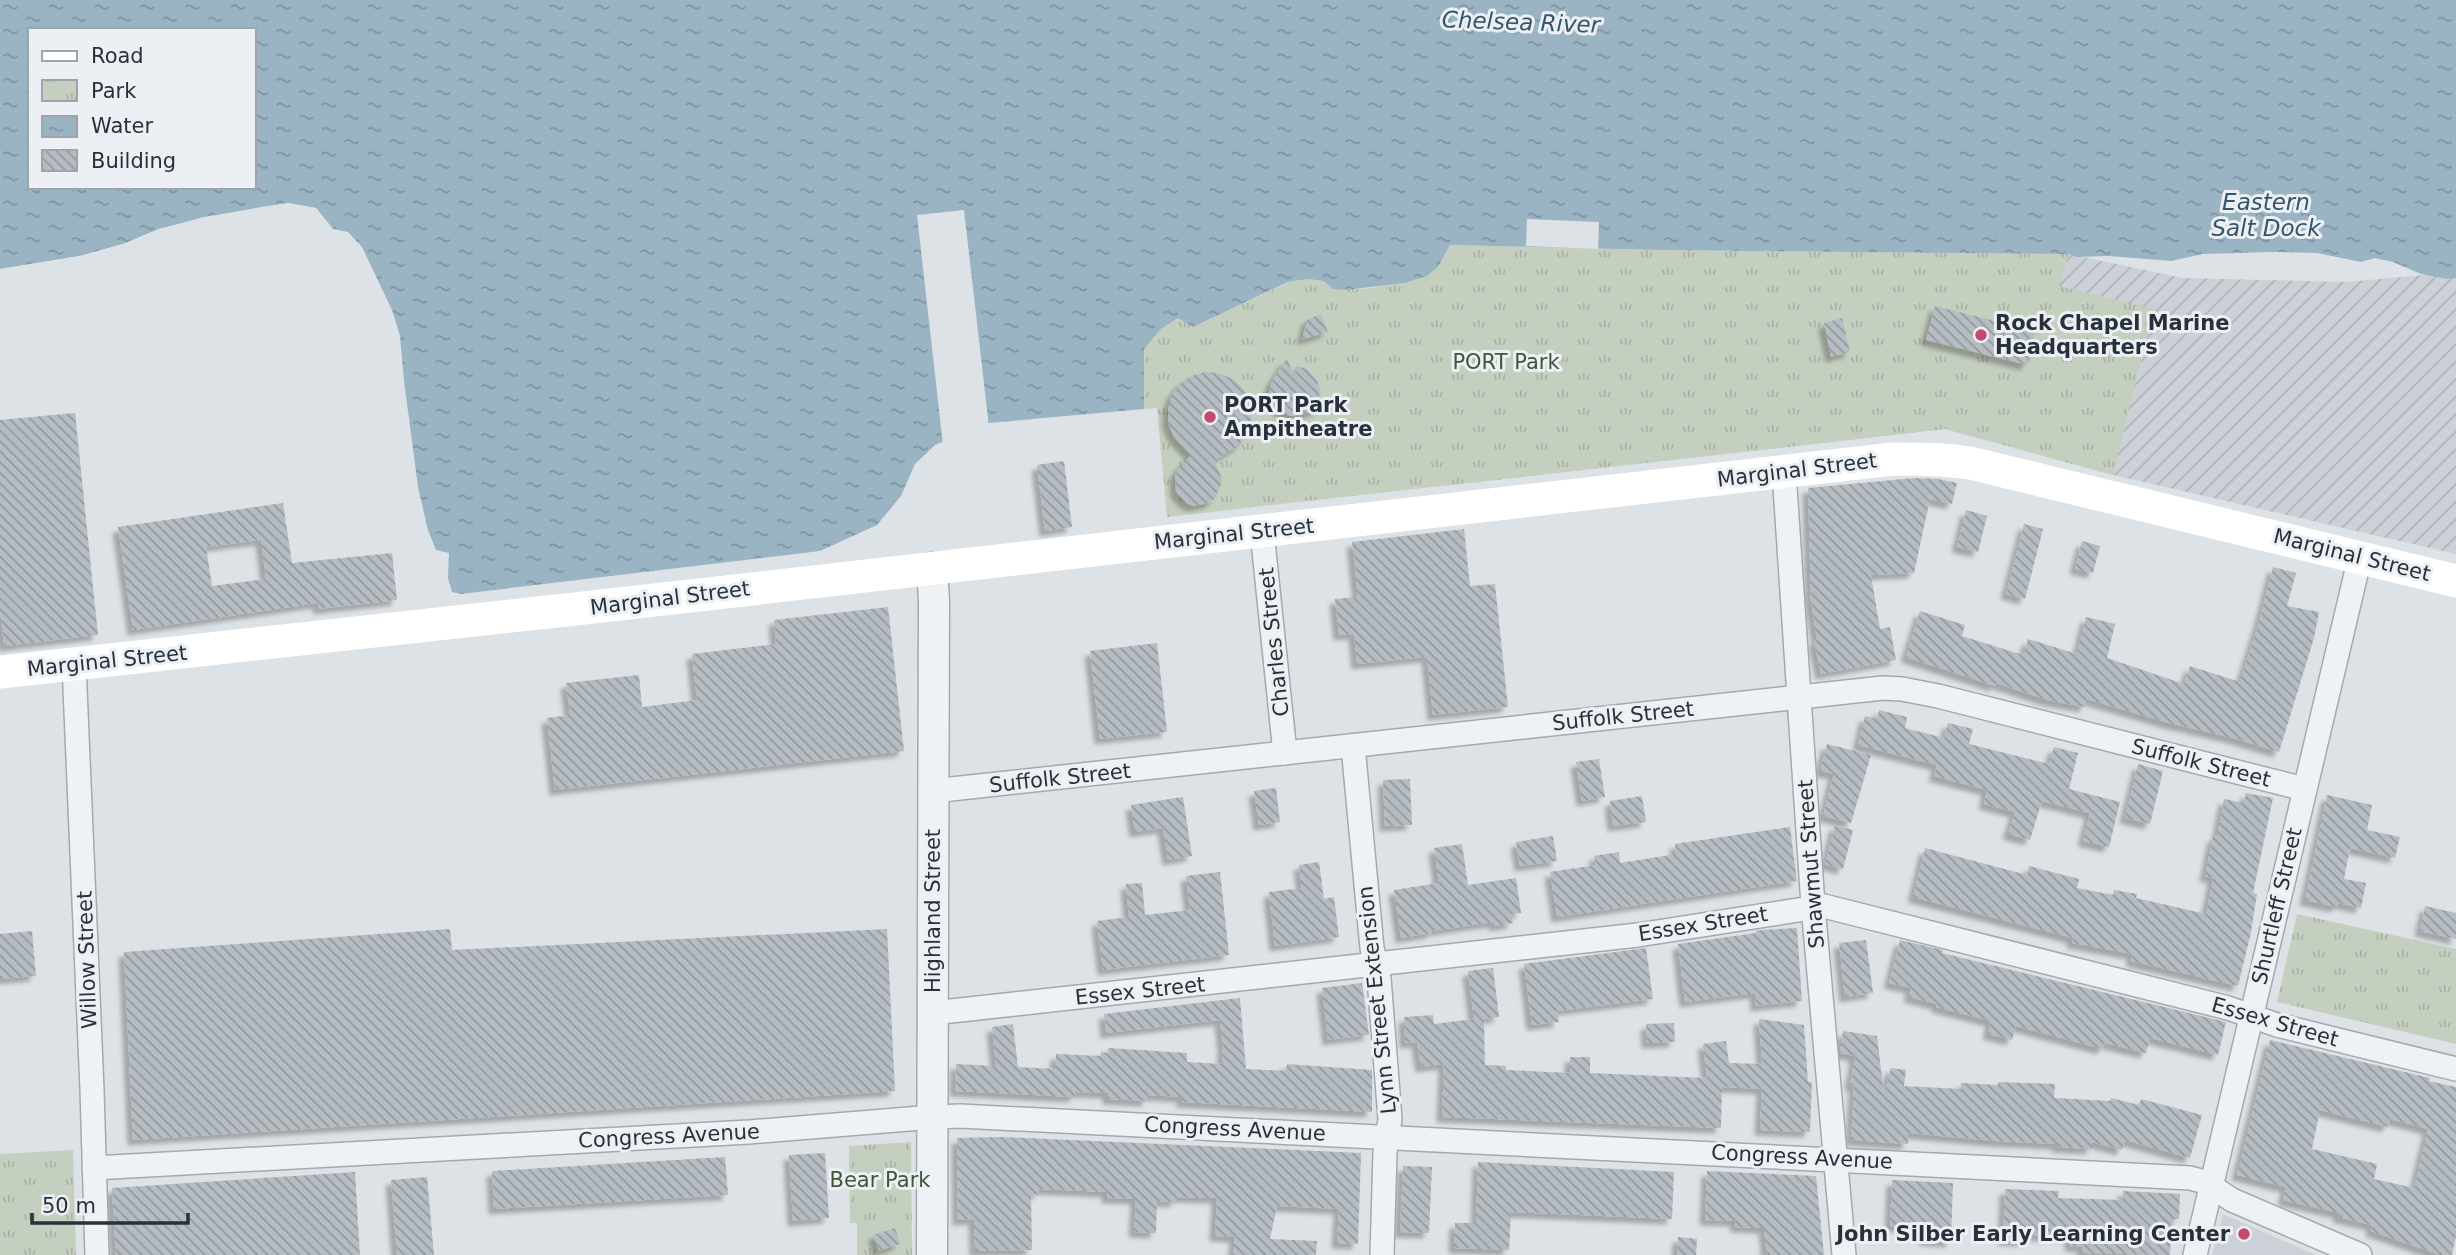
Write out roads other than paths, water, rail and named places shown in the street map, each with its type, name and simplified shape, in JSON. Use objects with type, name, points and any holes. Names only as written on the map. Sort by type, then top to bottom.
[{"type":"main road","name":"Marginal Street","points":[[0,672],[1892,459],[1945,459],[2456,581]]},
{"type":"street","name":"Shawmut Street","points":[[1783,472],[1813,906],[1844,1255]]},
{"type":"street","name":"Charles Street","points":[[1262,532],[1285,753]]},
{"type":"street","name":"Shurtleff Street","points":[[2195,1255],[2360,557]]},
{"type":"street","name":"Highland Street","points":[[932,568],[932,1255]]},
{"type":"street","name":"Willow Street","points":[[74,664],[97,1255]]},
{"type":"street","name":"Suffolk Street","points":[[933,791],[1883,688],[1920,692],[2304,789]]},
{"type":"street","name":"Lynn Street Extension","points":[[1353,746],[1372,948],[1379,978],[1390,1119],[1385,1152],[1382,1255]]},
{"type":"street","name":"Essex Street","points":[[933,1013],[1638,935],[1813,906],[1836,908],[2252,1015],[2277,1025],[2456,1069]]},
{"type":"street","name":"Congress Avenue","points":[[94,1168],[735,1133],[933,1117],[1387,1136],[2190,1178],[2211,1186],[2232,1200],[2360,1255]]},
{"type":"water","points":[[0,0],[2456,0],[2456,278],[2421,274],[2393,262],[2375,258],[2361,262],[2317,253],[2203,254],[2171,261],[2109,256],[2077,257],[2069,254],[1450,245],[1438,267],[1427,276],[1405,283],[1345,290],[1333,289],[1324,281],[1308,279],[1288,282],[1193,327],[1178,318],[1161,329],[1144,349],[1144,409],[989,423],[935,445],[915,464],[901,496],[877,525],[820,551],[461,594],[452,592],[448,578],[449,553],[436,550],[428,530],[418,487],[400,336],[392,310],[362,247],[348,232],[333,229],[316,208],[288,203],[159,229],[123,244],[80,256],[0,269]]},
{"type":"place","name":"Rock Chapel Marine Headquarters","points":[[1981,335]]},
{"type":"place","name":"PORT Park Ampitheatre","points":[[1210,417]]},
{"type":"place","name":"John Silber Early Learning Center","points":[[2244,1234]]},
{"type":"water label","name":"Chelsea River","points":[[1521,22]]},
{"type":"water label","name":"Eastern Salt Dock","points":[[2266,215]]},
{"type":"park label","name":"PORT Park","points":[[1506,362]]},
{"type":"park label","name":"Bear Park","points":[[880,1180]]}]
